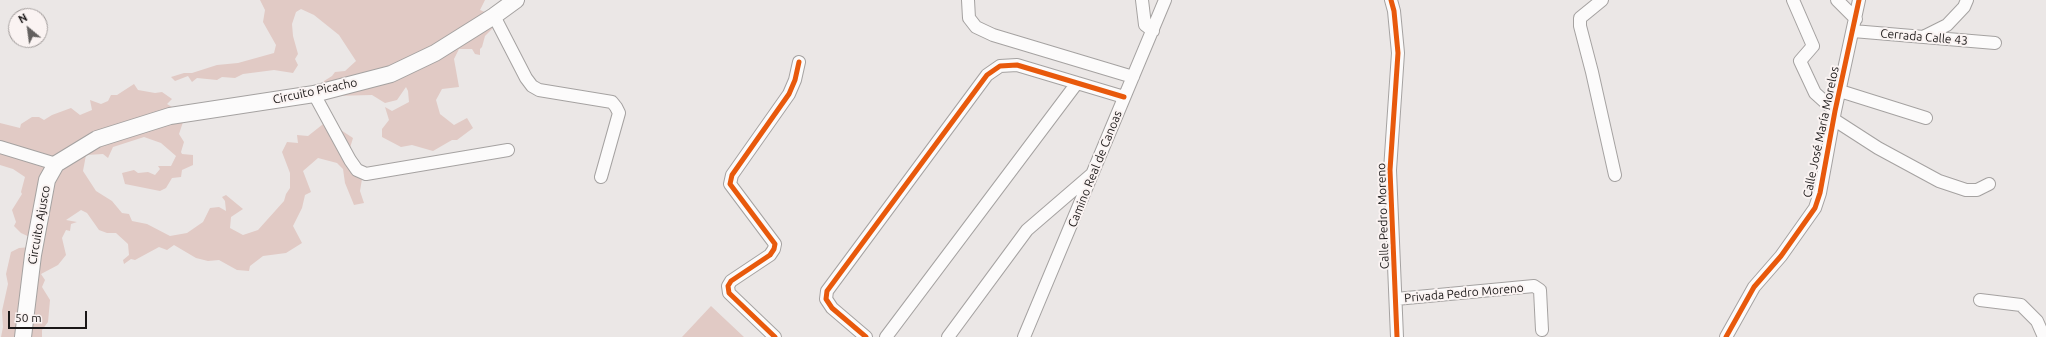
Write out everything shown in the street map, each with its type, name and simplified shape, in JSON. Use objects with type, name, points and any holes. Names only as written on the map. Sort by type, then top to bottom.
[{"type":"main road","name":"Circuito Picacho","points":[[56,164],[97,139],[170,116],[314,94],[391,74],[435,53],[494,16],[516,0]]},
{"type":"main road","name":"Circuito Ajusco","points":[[23,337],[33,255],[47,180],[56,164]]},
{"type":"street","points":[[968,0],[969,18],[976,27],[993,35],[1133,77]]},
{"type":"street","points":[[1142,0],[1145,25],[1153,31]]},
{"type":"street","name":"Camino Real de Canoas","points":[[1024,337],[1095,171],[1165,0]]},
{"type":"street","name":"Calle Pedro Moreno","points":[[1391,0],[1394,11],[1398,53],[1390,170],[1397,337]]},
{"type":"street","points":[[1602,0],[1580,18],[1580,26],[1615,175]]},
{"type":"street","points":[[1793,0],[1813,46],[1800,61],[1814,94],[1834,115],[1878,148],[1939,181],[1966,190],[1977,190],[1989,184]]},
{"type":"street","points":[[1837,0],[1856,18]]},
{"type":"street","name":"Calle José María Morelos","points":[[1726,337],[1754,287],[1781,256],[1815,208],[1820,193],[1834,115],[1859,0]]},
{"type":"street","points":[[1925,36],[1947,25],[1964,7],[1968,0]]},
{"type":"street","points":[[494,16],[526,78],[532,86],[539,90],[612,102],[616,107],[619,113],[601,177]]},
{"type":"street","name":"Cerrada Calle 43","points":[[1853,31],[1995,43]]},
{"type":"street","points":[[775,337],[729,292],[728,286],[731,281],[770,255],[774,250],[775,244],[730,184],[732,176],[789,94],[795,80],[799,62]]},
{"type":"street","points":[[866,337],[832,308],[826,299],[827,291],[987,75],[1000,66],[1017,65],[1124,97]]},
{"type":"street","points":[[886,337],[1077,83]]},
{"type":"street","points":[[1840,91],[1926,118]]},
{"type":"street","points":[[314,94],[350,160],[358,170],[366,174],[508,150]]},
{"type":"street","points":[[0,147],[56,164]]},
{"type":"street","points":[[948,337],[1027,230],[1095,171]]},
{"type":"street","name":"Privada Pedro Moreno","points":[[1396,299],[1534,286],[1540,290],[1542,330]]},
{"type":"street","points":[[1980,300],[2021,305],[2037,321],[2044,337]]},
{"type":"shaded area","points":[[260,0],[485,0],[480,10],[492,15],[493,28],[485,36],[480,49],[480,55],[475,54],[472,49],[459,49],[454,59],[459,87],[442,89],[436,100],[440,114],[454,125],[467,118],[473,128],[457,140],[452,140],[433,151],[412,145],[401,147],[382,137],[382,129],[389,120],[385,107],[392,111],[409,102],[406,87],[397,100],[385,103],[372,95],[332,96],[323,86],[324,81],[335,72],[345,71],[356,61],[339,35],[314,15],[301,9],[296,12],[292,24],[293,36],[298,54],[295,59],[298,65],[293,73],[274,70],[243,74],[235,78],[222,77],[217,80],[197,78],[192,82],[188,76],[175,81],[171,77],[184,73],[192,73],[217,65],[238,63],[274,53],[276,45],[263,22],[265,10]]},
{"type":"shaded area","points":[[134,84],[138,90],[155,93],[162,92],[172,99],[167,104],[180,112],[183,122],[179,134],[184,142],[181,152],[182,154],[193,155],[193,165],[182,170],[181,177],[172,178],[166,188],[160,191],[125,184],[122,173],[134,170],[138,173],[148,172],[155,175],[160,169],[158,166],[171,166],[176,156],[161,143],[144,137],[113,147],[108,158],[103,154],[86,155],[83,171],[96,191],[112,201],[122,213],[129,214],[132,221],[147,224],[170,236],[187,233],[203,222],[210,208],[219,207],[226,211],[225,201],[222,197],[226,195],[243,209],[231,217],[230,228],[243,235],[258,230],[284,201],[290,188],[290,173],[282,152],[287,142],[298,143],[297,135],[308,136],[327,121],[353,138],[349,151],[362,179],[360,191],[364,203],[354,205],[345,183],[343,169],[337,163],[318,158],[303,171],[311,192],[305,195],[302,208],[293,226],[302,243],[286,253],[263,256],[250,266],[249,271],[237,270],[219,260],[208,261],[196,258],[174,245],[167,250],[159,247],[135,260],[131,259],[124,264],[123,260],[129,255],[128,244],[116,233],[107,233],[99,230],[87,213],[81,210],[66,220],[77,222],[71,224],[70,231],[66,230],[62,238],[66,255],[58,265],[41,274],[45,280],[42,287],[50,300],[48,322],[42,330],[42,337],[1,337],[3,327],[2,311],[8,284],[6,274],[11,252],[19,248],[31,247],[36,240],[21,233],[14,226],[16,222],[12,210],[22,194],[21,192],[25,177],[13,169],[0,165],[0,123],[20,128],[21,124],[32,117],[39,117],[44,120],[52,115],[71,108],[80,115],[92,110],[90,100],[101,104],[108,101],[111,95],[117,95]]},
{"type":"shaded area","points":[[711,306],[744,337],[682,337]]},
{"type":"cycle path","points":[[1391,0],[1394,11],[1398,53],[1390,170],[1397,337]]},
{"type":"cycle path","points":[[1726,337],[1754,287],[1781,256],[1815,208],[1820,193],[1835,111],[1859,0]]},
{"type":"cycle path","points":[[775,337],[729,293],[728,286],[731,281],[770,255],[775,244],[730,184],[732,175],[789,94],[795,80],[799,62]]},
{"type":"cycle path","points":[[866,337],[832,308],[826,299],[827,291],[987,75],[1000,66],[1017,65],[1124,97]]}]
